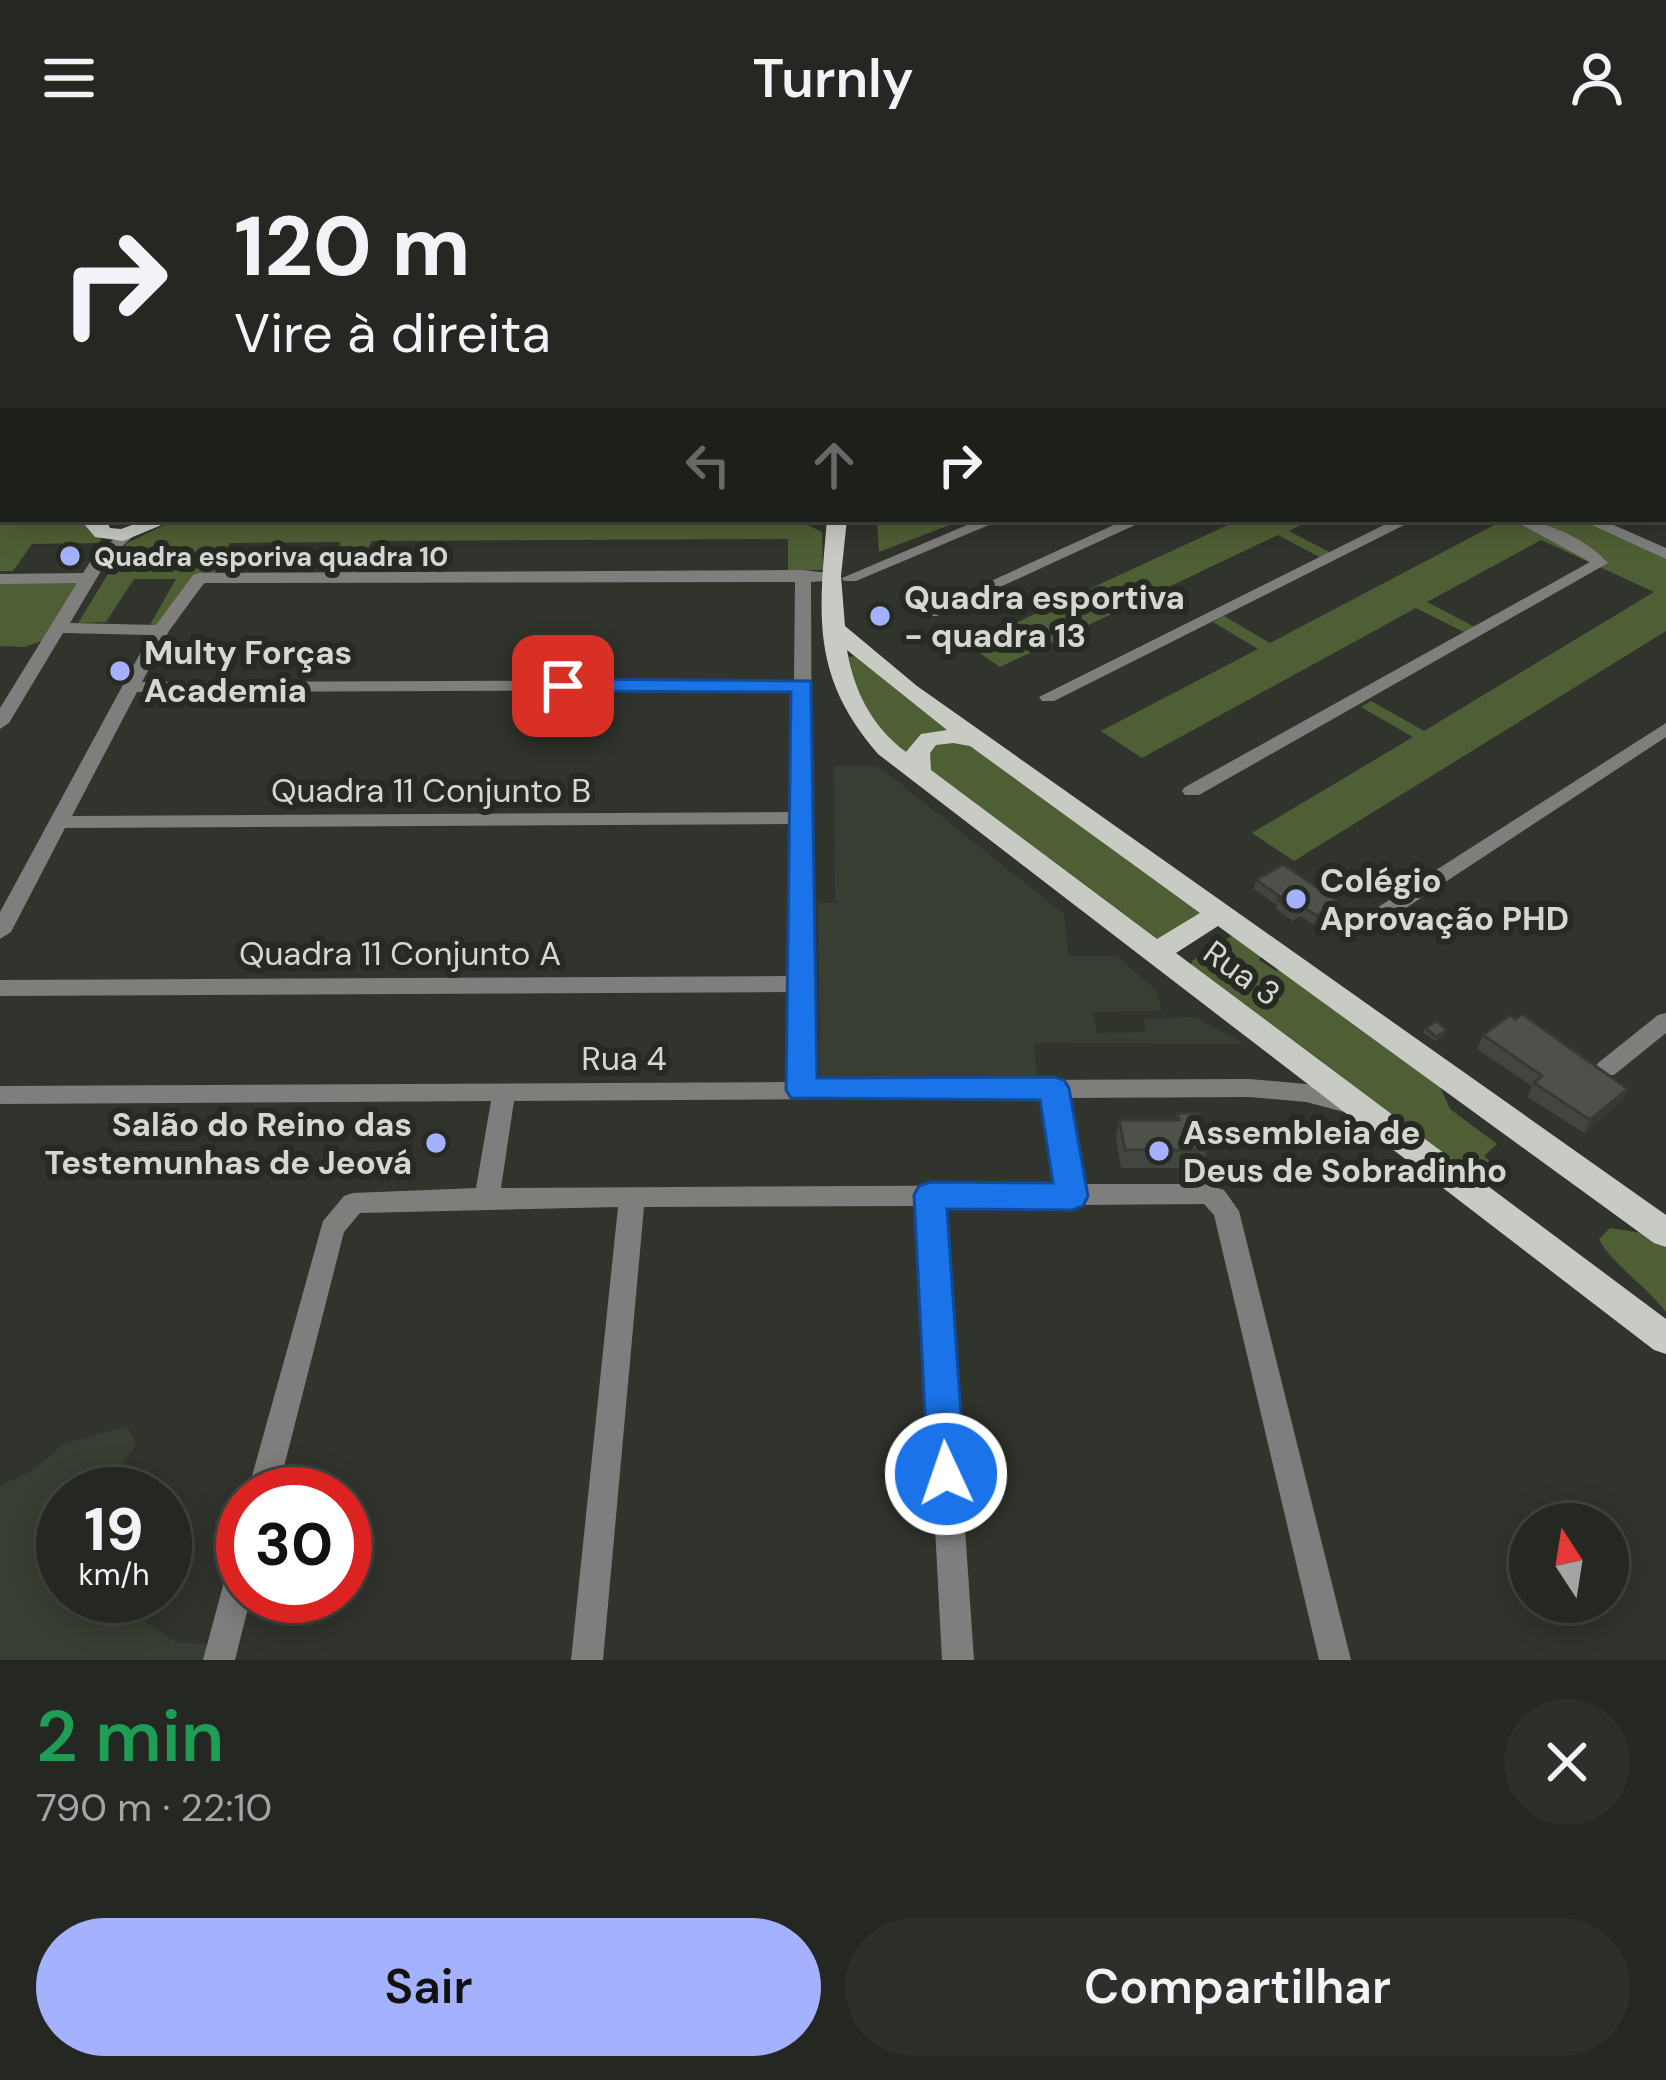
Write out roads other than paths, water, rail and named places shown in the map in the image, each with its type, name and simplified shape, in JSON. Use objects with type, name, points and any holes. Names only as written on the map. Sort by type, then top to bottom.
[{"type":"main road","points":[[102,531],[136,526]]},
{"type":"main road","points":[[831,526],[841,576]]},
{"type":"main road","name":"Rua 3","points":[[841,576],[833,619],[849,659],[849,704],[864,725],[919,776],[1666,1339]]},
{"type":"main road","name":"Rua 3","points":[[849,659],[985,743],[1666,1233]]},
{"type":"main road","points":[[919,776],[918,752],[928,739],[953,736],[985,743]]},
{"type":"main road","points":[[1155,954],[1221,912]]},
{"type":"street","points":[[0,932],[8,902],[62,822],[161,630],[193,582],[207,576],[841,576],[885,565],[987,522]]},
{"type":"street","points":[[931,612],[1133,522]]},
{"type":"street","points":[[1048,697],[1402,522]]},
{"type":"street","points":[[1192,791],[1599,564],[1591,554],[1532,522]]},
{"type":"street","points":[[1595,522],[1666,554]]},
{"type":"street","points":[[0,723],[89,578],[102,531]]},
{"type":"street","points":[[802,1090],[803,575]]},
{"type":"street","points":[[0,579],[89,578]]},
{"type":"street","points":[[61,628],[161,630]]},
{"type":"street","points":[[132,686],[803,686]]},
{"type":"street","points":[[1379,916],[1666,729]]},
{"type":"street","name":"Quadra 11 Conjunto B","points":[[62,822],[801,818]]},
{"type":"street","name":"Quadra 11 Conjunto A","points":[[0,988],[801,984]]},
{"type":"street","points":[[1606,1069],[1666,1021]]},
{"type":"street","points":[[1250,1088],[1280,1077],[1286,1066],[1279,1043]]},
{"type":"street","points":[[1054,1088],[1072,1196]]},
{"type":"street","name":"Rua 4","points":[[0,1095],[1250,1088],[1306,1093],[1363,1108]]},
{"type":"street","points":[[487,1198],[504,1092]]},
{"type":"street","points":[[269,1467],[332,1228],[344,1208],[366,1200],[1204,1194],[1215,1197],[1226,1210],[1335,1660]]},
{"type":"street","points":[[930,1195],[958,1660]]},
{"type":"street","points":[[587,1660],[632,1197]]},
{"type":"street","points":[[218,1660],[228,1623]]},
{"type":"place","name":"Quadra esporiva quadra 10","points":[[70,556]]},
{"type":"place","name":"Quadra esportiva - quadra 13","points":[[880,616]]},
{"type":"place","name":"Multy Forças Academia","points":[[120,671]]},
{"type":"place","name":"Colégio Aprovação PHD","points":[[1296,899]]},
{"type":"place","name":"Salão do Reino das Testemunhas de Jeová","points":[[436,1143]]},
{"type":"place","name":"Assembleia de Deus de Sobradinho","points":[[1159,1151]]}]
